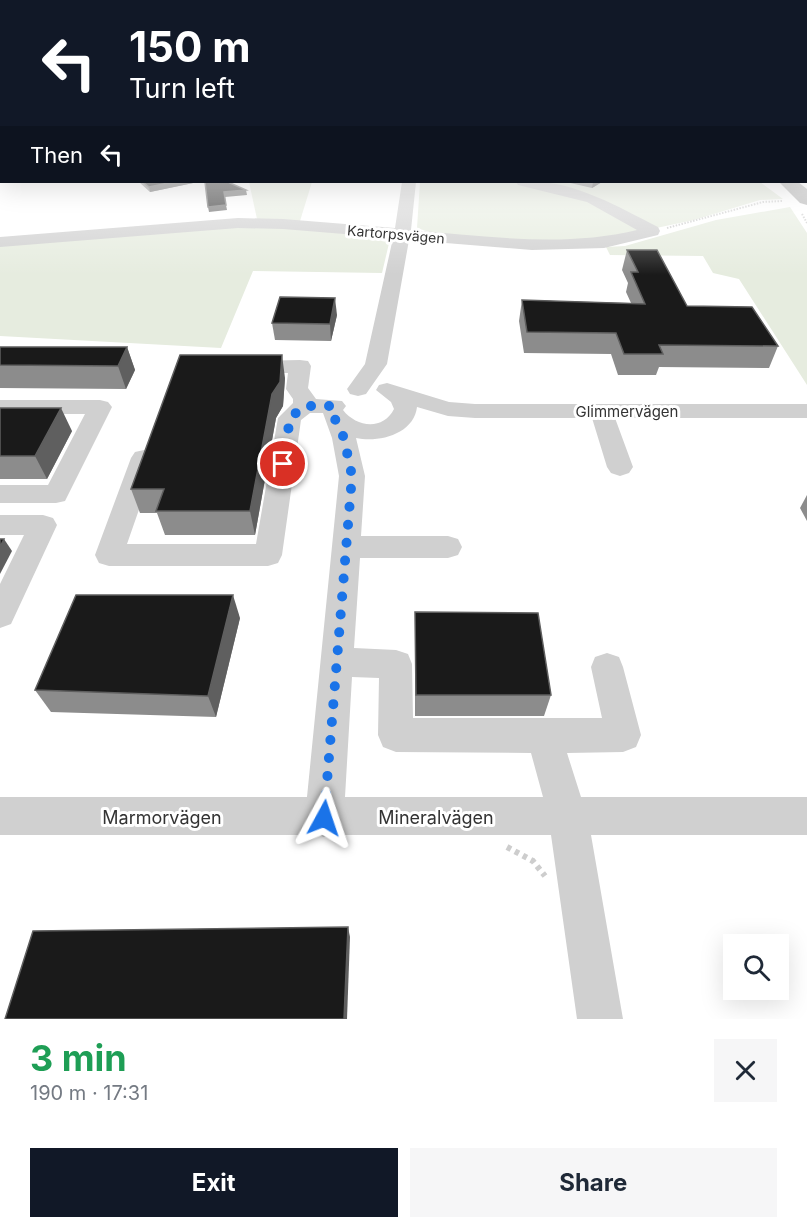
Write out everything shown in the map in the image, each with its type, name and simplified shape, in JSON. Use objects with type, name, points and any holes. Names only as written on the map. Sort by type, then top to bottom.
[{"type":"main road","points":[[789,183],[800,200]]},
{"type":"street","points":[[324,818],[352,476],[336,414],[342,396],[358,389],[376,364],[402,234],[409,183]]},
{"type":"street","points":[[527,183],[606,204],[652,231]]},
{"type":"street","name":"Kartorpsvägen","points":[[0,242],[238,223],[283,224],[555,246],[610,242],[652,231]]},
{"type":"street","points":[[352,476],[361,457],[406,409],[401,398],[391,392],[376,364]]},
{"type":"street","points":[[153,434],[109,555],[268,555],[290,418],[304,406],[305,398],[297,388],[300,366],[222,367]]},
{"type":"street","name":"Glimmervägen","points":[[358,389],[373,387],[448,409],[807,411]]},
{"type":"street","name":"Glimmervägen","points":[[304,406],[336,414],[360,432],[448,409]]},
{"type":"street","points":[[0,407],[100,408],[56,494],[0,494]]},
{"type":"street","points":[[602,411],[620,467]]},
{"type":"street","points":[[0,525],[43,525],[0,615]]},
{"type":"street","points":[[346,547],[448,547]]},
{"type":"street","points":[[337,662],[396,664],[396,735],[623,735],[607,667]]},
{"type":"street","points":[[544,736],[568,817],[600,1019]]},
{"type":"street","name":"Marmorvägen","points":[[0,816],[324,818]]},
{"type":"street","name":"Mineralvägen","points":[[324,818],[807,816]]},
{"type":"path","points":[[652,231],[763,202],[800,200]]},
{"type":"path","points":[[489,817],[491,840],[533,861],[550,885]]},
{"type":"shaded area","points":[[249,183],[312,183],[300,221],[257,219]]},
{"type":"shaded area","points":[[420,183],[761,183],[783,199],[760,200],[694,220],[595,241],[517,242],[432,233],[417,228]]},
{"type":"shaded area","points":[[790,207],[807,233],[807,385],[739,279],[713,273],[703,256],[610,255],[606,247],[625,246],[716,220]]},
{"type":"shaded area","points":[[251,221],[353,229],[390,239],[382,273],[253,271],[221,348],[0,336],[0,243]]},
{"type":"building","points":[[144,183],[168,183],[149,187]]},
{"type":"building","points":[[205,183],[230,183],[246,190],[224,192],[226,205],[208,207]]},
{"type":"building","points":[[627,250],[657,250],[687,306],[752,307],[778,346],[659,345],[663,354],[624,354],[616,333],[527,332],[522,300],[645,304],[631,272],[638,272]]},
{"type":"building","points":[[280,297],[335,298],[330,324],[272,323]]},
{"type":"building","points":[[0,347],[127,347],[118,366],[0,365]]},
{"type":"building","points":[[180,355],[282,355],[280,382],[272,394],[250,511],[156,511],[164,489],[131,489]]},
{"type":"building","points":[[0,408],[61,408],[35,456],[0,456]]},
{"type":"building","points":[[76,595],[233,595],[208,696],[35,690]]},
{"type":"building","points":[[415,612],[538,613],[551,695],[416,695]]},
{"type":"building","points":[[348,927],[344,1019],[5,1019],[33,931]]},
{"type":"route","points":[[283,464],[290,418],[304,406],[333,406],[334,417],[344,438],[352,476],[324,818]]}]
